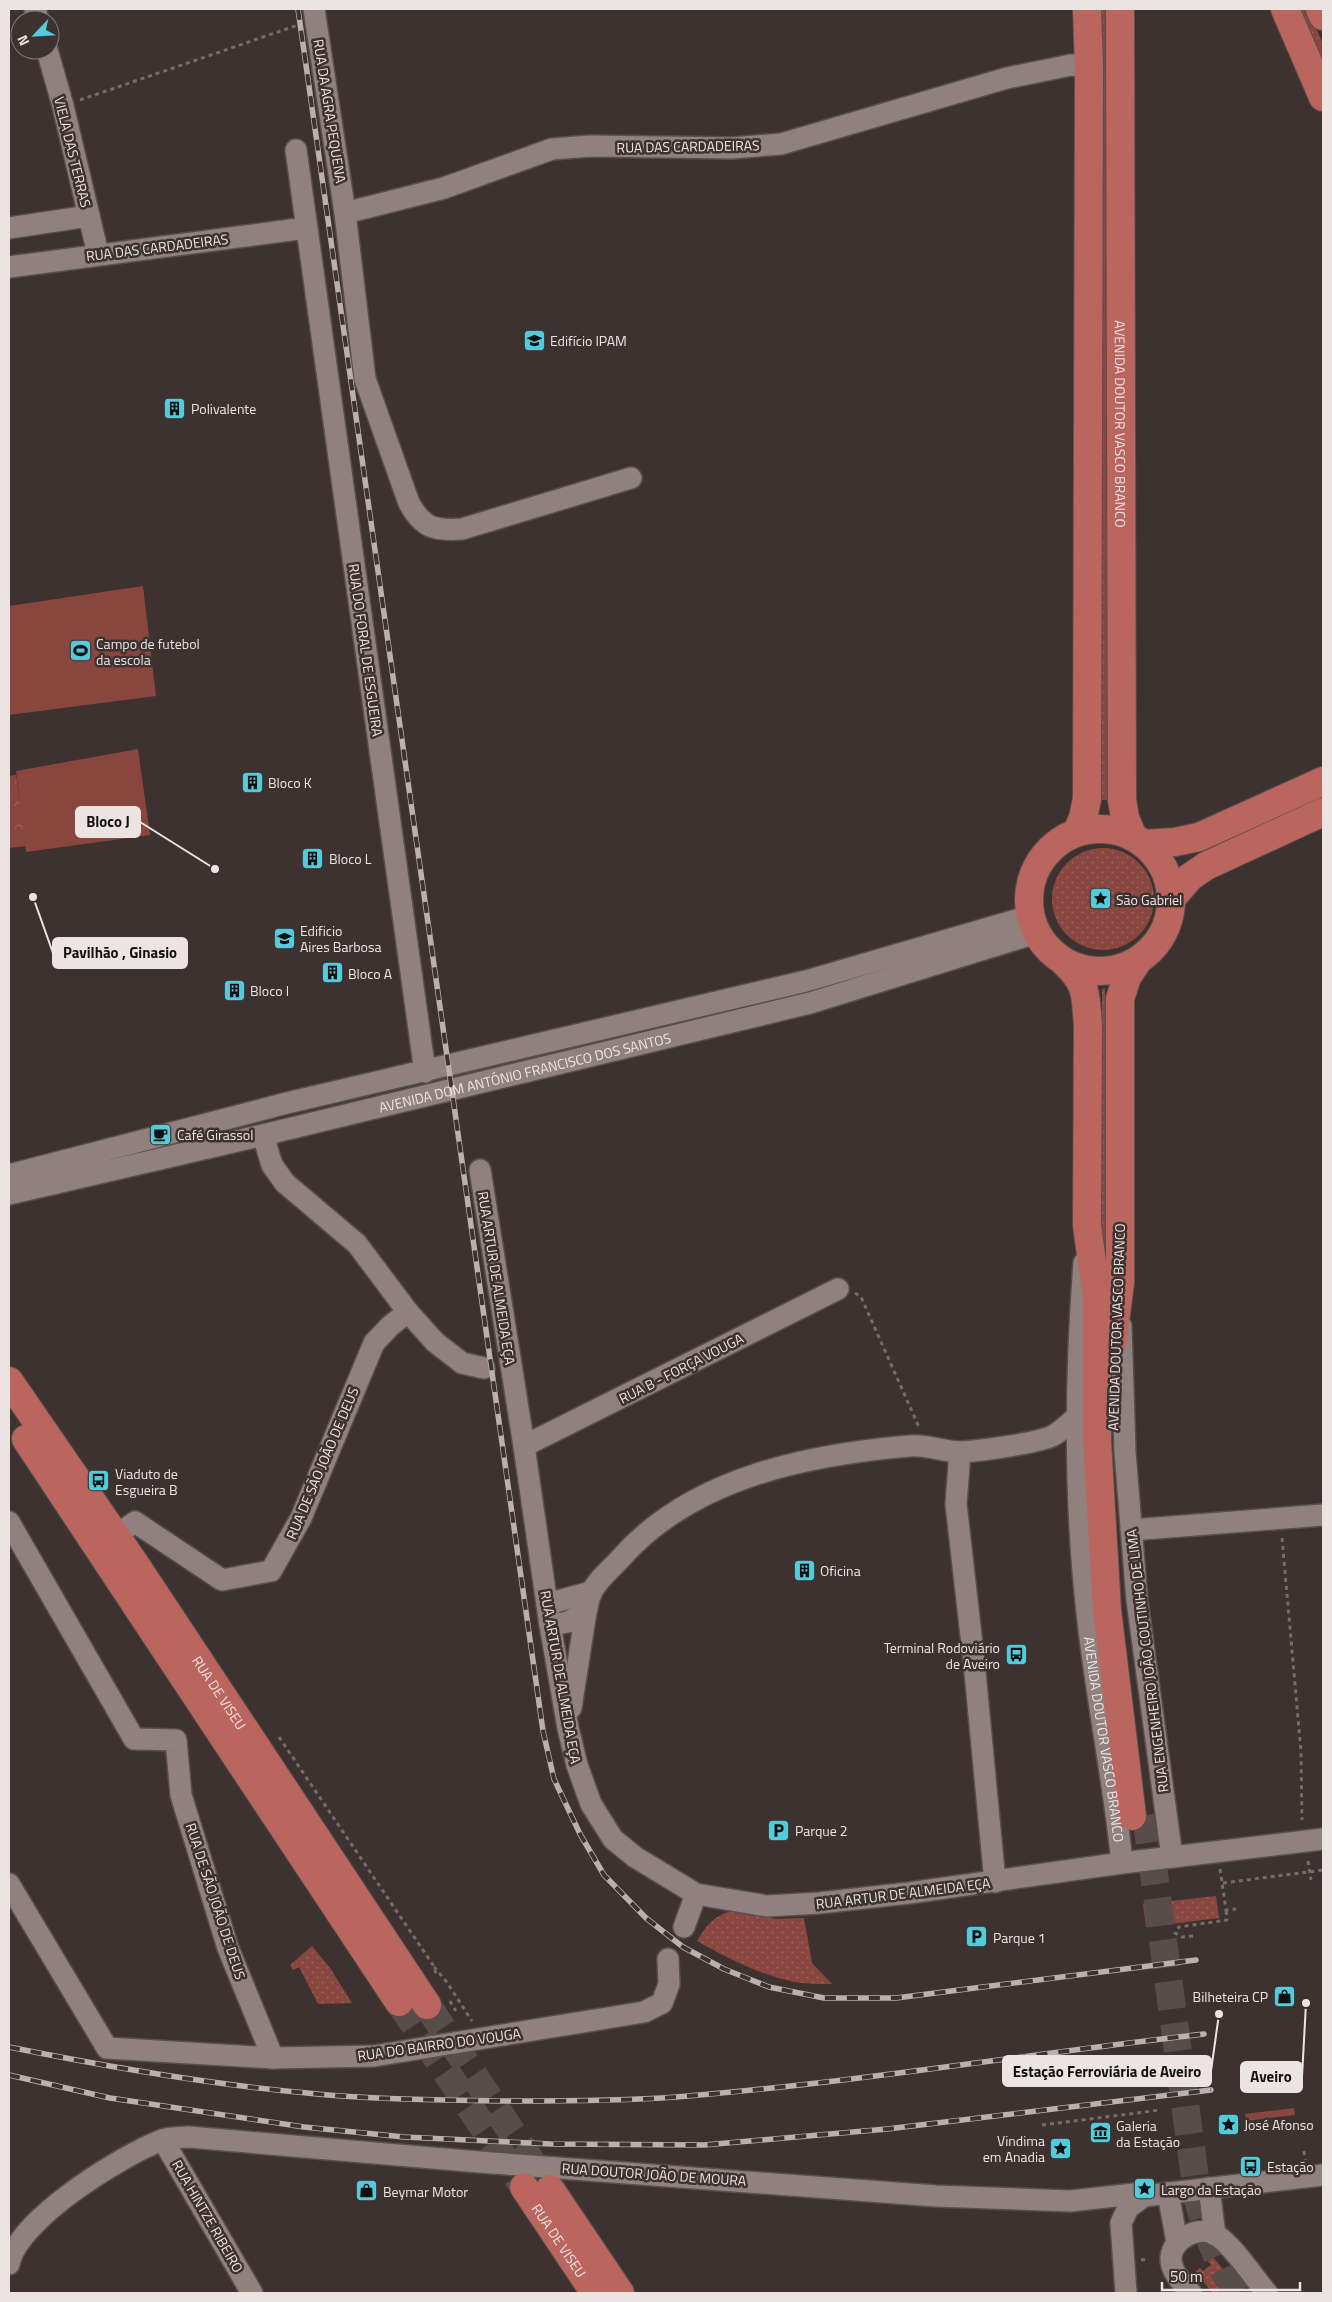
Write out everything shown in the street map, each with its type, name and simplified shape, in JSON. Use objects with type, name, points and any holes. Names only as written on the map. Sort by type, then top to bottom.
[{"type":"main road","points":[[1077,832],[1083,818],[1087,799],[1089,67],[1087,9]]},
{"type":"main road","name":"AVENIDA DOUTOR VASCO BRANCO","points":[[1120,9],[1122,800],[1125,818],[1139,840]]},
{"type":"main road","points":[[1285,9],[1323,97]]},
{"type":"main road","points":[[1139,840],[1175,842],[1199,837],[1323,781]]},
{"type":"main road","points":[[1172,898],[1190,877],[1206,866],[1323,812]]},
{"type":"main road","points":[[1096,829],[1115,830],[1139,840],[1156,855],[1170,883],[1172,898],[1170,917],[1163,935],[1152,950],[1137,962],[1120,970],[1100,972],[1082,970],[1064,962],[1048,950],[1033,924],[1029,898],[1031,881],[1038,865],[1048,851],[1061,840],[1077,832],[1096,829]]},
{"type":"main road","name":"AVENIDA DOUTOR VASCO BRANCO","points":[[1064,962],[1079,977],[1085,992],[1088,1025],[1087,1225],[1097,1299],[1097,1441],[1107,1610],[1139,1816],[1120,1609],[1111,1443],[1112,1339],[1120,1283],[1120,999],[1127,977],[1137,962]]},
{"type":"main road","name":"RUA DE VISEU","points":[[9,1381],[115,1536],[427,2005]]},
{"type":"main road","name":"RUA DE VISEU","points":[[9,1413],[399,2002]]},
{"type":"main road","name":"RUA DE VISEU","points":[[594,2293],[537,2188],[620,2293]]},
{"type":"street","name":"RUA DA AGRA PEQUENA","points":[[315,14],[345,213],[365,379],[409,503],[416,515],[428,526],[443,530],[462,528],[631,478]]},
{"type":"street","name":"VIELA DAS TERRAS","points":[[49,60],[98,254]]},
{"type":"street","name":"RUA DAS CARDADEIRAS","points":[[345,213],[444,188],[552,149],[590,146],[732,148],[781,144],[1007,78],[1071,65],[1089,67]]},
{"type":"street","name":"RUA DO FORAL DE ESGUEIRA","points":[[296,150],[426,1072]]},
{"type":"street","points":[[9,228],[88,216]]},
{"type":"street","name":"RUA DAS CARDADEIRAS","points":[[9,268],[98,254],[306,228]]},
{"type":"street","name":"AVENIDA DOM ANTÓNIO FRANCISCO DOS SANTOS","points":[[9,1175],[288,1104],[806,981],[1033,924]]},
{"type":"street","name":"AVENIDA DOM ANTÓNIO FRANCISCO DOS SANTOS","points":[[9,1194],[263,1135],[810,1003],[1033,924]]},
{"type":"street","points":[[263,1135],[272,1165],[285,1183],[357,1244],[408,1312],[434,1342],[462,1363],[484,1368]]},
{"type":"street","name":"RUA ARTUR DE ALMEIDA EÇA","points":[[480,1170],[524,1446],[548,1615],[576,1765],[592,1804],[613,1839],[635,1857],[696,1894],[767,1906],[819,1903],[1172,1858],[1312,1845]]},
{"type":"street","name":"AVENIDA DOUTOR VASCO BRANCO","points":[[1087,1225],[1082,1296],[1078,1416],[1082,1543],[1088,1620],[1122,1864]]},
{"type":"street","name":"RUA ENGENHEIRO JOÃO COUTINHO DE LIMA","points":[[1120,1283],[1125,1452],[1137,1600],[1172,1858]]},
{"type":"street","name":"RUA B - FORÇA VOUGA","points":[[524,1446],[838,1289]]},
{"type":"street","name":"RUA DE SÃO JOÃO DE DEUS","points":[[115,1536],[135,1522],[222,1580],[270,1571],[300,1518],[374,1343],[390,1326],[408,1312]]},
{"type":"street","points":[[568,1728],[589,1602],[637,1540],[671,1513],[714,1490],[766,1470],[839,1454],[927,1446],[960,1452],[1020,1444],[1053,1436],[1078,1416]]},
{"type":"street","points":[[960,1452],[956,1504],[974,1662],[995,1882]]},
{"type":"street","points":[[1131,1530],[1323,1514]]},
{"type":"street","name":"RUA DE SÃO JOÃO DE DEUS","points":[[9,1522],[134,1739],[176,1740],[182,1796],[187,1814],[228,1948],[272,2058]]},
{"type":"street","points":[[548,1615],[589,1602]]},
{"type":"street","name":"RUA DO BAIRRO DO VOUGA","points":[[9,1884],[107,2048],[272,2058],[374,2056],[644,2012],[662,2003],[669,1984],[668,1959]]},
{"type":"street","points":[[684,1927],[696,1894]]},
{"type":"street","name":"RUA DOUTOR JOÃO DE MOURA","points":[[163,2140],[188,2137],[936,2196],[1070,2201],[1134,2194],[1144,2196]]},
{"type":"street","points":[[9,2260],[24,2236],[56,2202],[102,2172],[163,2140]]},
{"type":"street","name":"RUA HINTZE RIBEIRO","points":[[163,2140],[252,2293]]},
{"type":"street","points":[[1126,2293],[1121,2223],[1128,2208],[1144,2196],[1323,2175]]},
{"type":"street","points":[[1209,2188],[1215,2235]]},
{"type":"street","points":[[1168,2193],[1177,2242],[1171,2257],[1175,2273],[1191,2293]]},
{"type":"street","points":[[1177,2242],[1188,2235],[1201,2232],[1215,2235],[1230,2248],[1267,2293]]},
{"type":"path","points":[[62,106],[315,14]]},
{"type":"path","points":[[838,1289],[851,1290],[861,1297],[927,1446]]},
{"type":"path","points":[[1282,1537],[1301,1752],[1302,1820]]},
{"type":"path","points":[[1311,1880],[1312,1845]]},
{"type":"path","points":[[1193,1936],[1182,1938],[1175,1933],[1179,1927],[1227,1920],[1223,1882],[1219,1867]]},
{"type":"path","points":[[1223,1882],[1323,1870]]},
{"type":"path","points":[[1226,1910],[1236,1909]]},
{"type":"path","points":[[433,1965],[446,1980],[483,2038]]},
{"type":"path","points":[[1042,2125],[1160,2110]]},
{"type":"green space","points":[[1096,9],[1109,9],[1109,800],[1095,800]]},
{"type":"green space","points":[[1297,9],[1308,9],[1323,44],[1323,69]]},
{"type":"green space","name":"Campo de futebol da escola","points":[[143,586],[156,696],[9,715],[9,606]]},
{"type":"green space","points":[[138,749],[150,835],[26,852],[16,771]]},
{"type":"green space","points":[[16,775],[26,846],[9,848],[9,776]]},
{"type":"green space","points":[[1103,848],[1122,852],[1139,863],[1150,880],[1154,899],[1150,918],[1139,935],[1122,946],[1103,950],[1084,946],[1067,935],[1056,918],[1052,899],[1056,880],[1067,863],[1084,852]]},
{"type":"green space","points":[[1105,988],[1106,1466],[1102,1467],[1102,989]]},
{"type":"green space","points":[[1216,1896],[1219,1918],[1146,1927],[1143,1904]]},
{"type":"green space","points":[[732,1911],[776,1919],[804,1918],[812,1963],[832,1984],[801,1983],[760,1972],[734,1961],[697,1941],[715,1918]]},
{"type":"green space","points":[[312,1946],[330,1968],[352,2003],[318,2004],[299,1967],[293,1970],[290,1965]]},
{"type":"green space","points":[[1294,2108],[1295,2115],[1246,2121],[1245,2114]]},
{"type":"green space","points":[[1213,2257],[1233,2281],[1218,2293],[1213,2293],[1195,2272],[1200,2268],[1203,2271],[1211,2265],[1208,2261]]},
{"type":"tunnel","points":[[1146,1815],[1198,2200],[1214,2248],[1224,2271],[1238,2293]]},
{"type":"tunnel","points":[[399,2002],[521,2183]]},
{"type":"tunnel","points":[[427,2005],[547,2185]]},
{"type":"railway","points":[[298,9],[543,1731],[554,1779],[580,1834],[604,1875],[646,1918],[683,1947],[724,1969],[769,1987],[824,1998],[896,1998],[1196,1960]]},
{"type":"railway","points":[[9,2047],[158,2074],[232,2085],[307,2093],[409,2099],[574,2101],[676,2097],[808,2084],[1204,2034]]},
{"type":"railway","points":[[9,2075],[110,2098],[304,2127],[404,2137],[551,2144],[704,2145],[887,2129],[1211,2090]]},
{"type":"place","name":"Edifício IPAM","points":[[534,340]]},
{"type":"place","name":"Polivalente","points":[[175,408]]},
{"type":"place","name":"Campo de futebol da escola","points":[[80,651]]},
{"type":"place","name":"Bloco K","points":[[252,782]]},
{"type":"place","name":"Bloco L","points":[[313,858]]},
{"type":"place","name":"Bloco J","points":[[215,869]]},
{"type":"place","name":"Pavilhão , Ginasio","points":[[33,897]]},
{"type":"place","name":"São Gabriel","points":[[1100,899]]},
{"type":"place","name":"Edificio Aires Barbosa","points":[[284,938]]},
{"type":"place","name":"Bloco A","points":[[332,973]]},
{"type":"place","name":"Bloco I","points":[[234,990]]},
{"type":"place","name":"Café Girassol","points":[[161,1134]]},
{"type":"place","name":"Viaduto de Esgueira B","points":[[99,1481]]},
{"type":"place","name":"Oficina","points":[[804,1570]]},
{"type":"place","name":"Terminal Rodoviário de Aveiro","points":[[1016,1655]]},
{"type":"place","name":"Parque 2","points":[[779,1830]]},
{"type":"place","name":"Parque 1","points":[[977,1937]]},
{"type":"place","name":"Bilheteira CP","points":[[1284,1996]]},
{"type":"place","name":"Aveiro","points":[[1306,2003]]},
{"type":"place","name":"Estação Ferroviária de Aveiro","points":[[1219,2014]]},
{"type":"place","name":"José Afonso","points":[[1228,2124]]},
{"type":"place","name":"Galeria da Estação","points":[[1100,2133]]},
{"type":"place","name":"Vindima em Anadia","points":[[1061,2148]]},
{"type":"place","name":"Estação","points":[[1251,2166]]},
{"type":"place","name":"Largo da Estação","points":[[1145,2189]]},
{"type":"place","name":"Beymar Motor","points":[[367,2191]]}]
